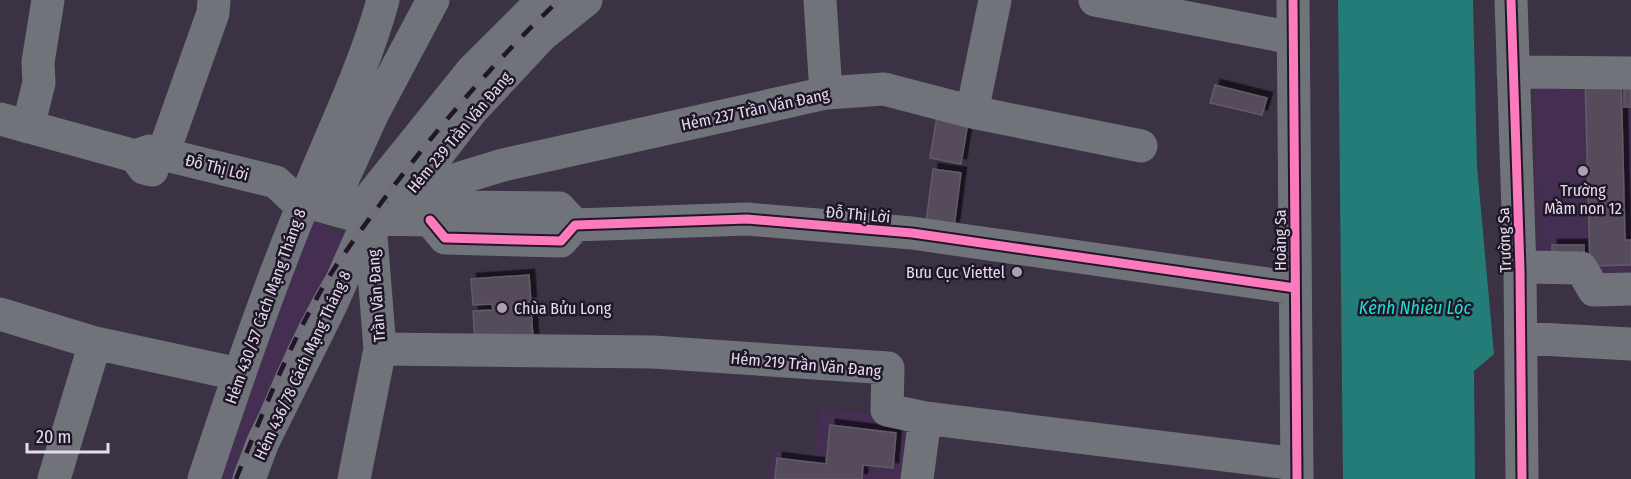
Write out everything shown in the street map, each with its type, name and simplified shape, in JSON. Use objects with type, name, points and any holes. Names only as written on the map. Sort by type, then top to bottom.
[{"type":"street","points":[[14,123],[39,83],[38,62],[48,0]]},
{"type":"street","points":[[149,155],[213,13],[214,0]]},
{"type":"street","points":[[350,207],[371,42],[383,0]]},
{"type":"street","points":[[350,207],[373,113],[433,0]]},
{"type":"street","name":"Hẻm 239 Trần Văn Đang","points":[[350,207],[471,72],[543,0]]},
{"type":"street","name":"Hẻm 239 Trần Văn Đang","points":[[350,207],[472,110],[542,35],[585,0]]},
{"type":"street","points":[[820,0],[826,93]]},
{"type":"street","points":[[972,112],[995,0]]},
{"type":"street","name":"Hoàng Sa","points":[[1293,0],[1297,471]]},
{"type":"street","name":"Trường Sa","points":[[1511,0],[1520,267],[1522,479]]},
{"type":"street","points":[[1113,1],[1176,7],[1293,38]]},
{"type":"street","points":[[1513,72],[1631,73]]},
{"type":"street","name":"Hẻm 237 Trần Văn Đang","points":[[350,207],[503,165],[826,93],[884,89],[972,112],[1141,146]]},
{"type":"street","name":"Đỗ Thị Lời","points":[[14,123],[149,155],[144,168],[275,202],[350,207],[430,220],[452,207],[559,208],[575,225],[747,219],[912,233],[1295,288]]},
{"type":"street","name":"Trần Văn Ðang","points":[[350,207],[380,349],[354,479]]},
{"type":"street","name":"Hẻm 430/57 Cách Mạng Tháng 8","points":[[204,479],[238,374],[350,207]]},
{"type":"street","name":"Hẻm 436/78 Cách Mạng Tháng 8","points":[[249,479],[263,442],[330,307],[350,207]]},
{"type":"street","points":[[1520,267],[1581,268],[1594,290],[1631,289]]},
{"type":"street","points":[[0,314],[95,343],[238,374]]},
{"type":"street","points":[[1521,338],[1610,341],[1631,344]]},
{"type":"street","points":[[54,479],[95,343]]},
{"type":"street","name":"Hẻm 219 Trần Văn Ðang","points":[[380,349],[653,352],[888,368],[887,410],[925,418],[1297,471]]},
{"type":"street","points":[[917,479],[925,418]]},
{"type":"shaded area","name":"Trường Mầm non 12","points":[[1631,75],[1631,283],[1538,267],[1534,76]]},
{"type":"shaded area","points":[[306,213],[366,254],[259,479],[189,479],[215,384]]},
{"type":"shaded area","points":[[820,408],[909,416],[911,479],[768,479],[772,451],[814,456]]},
{"type":"water","name":"Kênh Nhiêu Lộc","points":[[1338,0],[1473,0],[1477,166],[1494,354],[1474,371],[1475,479],[1343,479]]},
{"type":"building","points":[[1621,76],[1625,240],[1631,240],[1631,265],[1590,266],[1585,77]]},
{"type":"building","points":[[1624,82],[1631,82],[1631,107],[1624,107]]},
{"type":"building","points":[[1215,85],[1267,98],[1262,115],[1210,103]]},
{"type":"building","points":[[937,117],[968,122],[961,164],[930,158]]},
{"type":"building","points":[[933,169],[961,173],[954,227],[926,223]]},
{"type":"building","points":[[1552,245],[1584,245],[1584,262],[1552,262]]},
{"type":"building","name":"Chùa Bửu Long","points":[[529,275],[531,302],[512,303],[512,309],[531,308],[533,338],[475,342],[473,311],[493,310],[492,304],[473,305],[471,279]]},
{"type":"building","points":[[830,425],[896,433],[893,468],[863,465],[862,479],[775,479],[777,458],[826,464]]},
{"type":"railway","points":[[236,479],[289,353],[327,280],[343,256],[393,187],[452,114],[514,44],[559,0]]},
{"type":"cycle path","points":[[1293,0],[1297,479]]},
{"type":"cycle path","points":[[1511,0],[1520,270],[1522,479]]},
{"type":"cycle path","points":[[430,220],[445,238],[561,241],[575,225],[747,219],[912,233],[1295,288]]},
{"type":"place","name":"Trường Mầm non 12","points":[[1583,171]]},
{"type":"place","name":"Bưu Cục Viettel","points":[[1017,272]]},
{"type":"place","name":"Chùa Bửu Long","points":[[502,308]]}]
